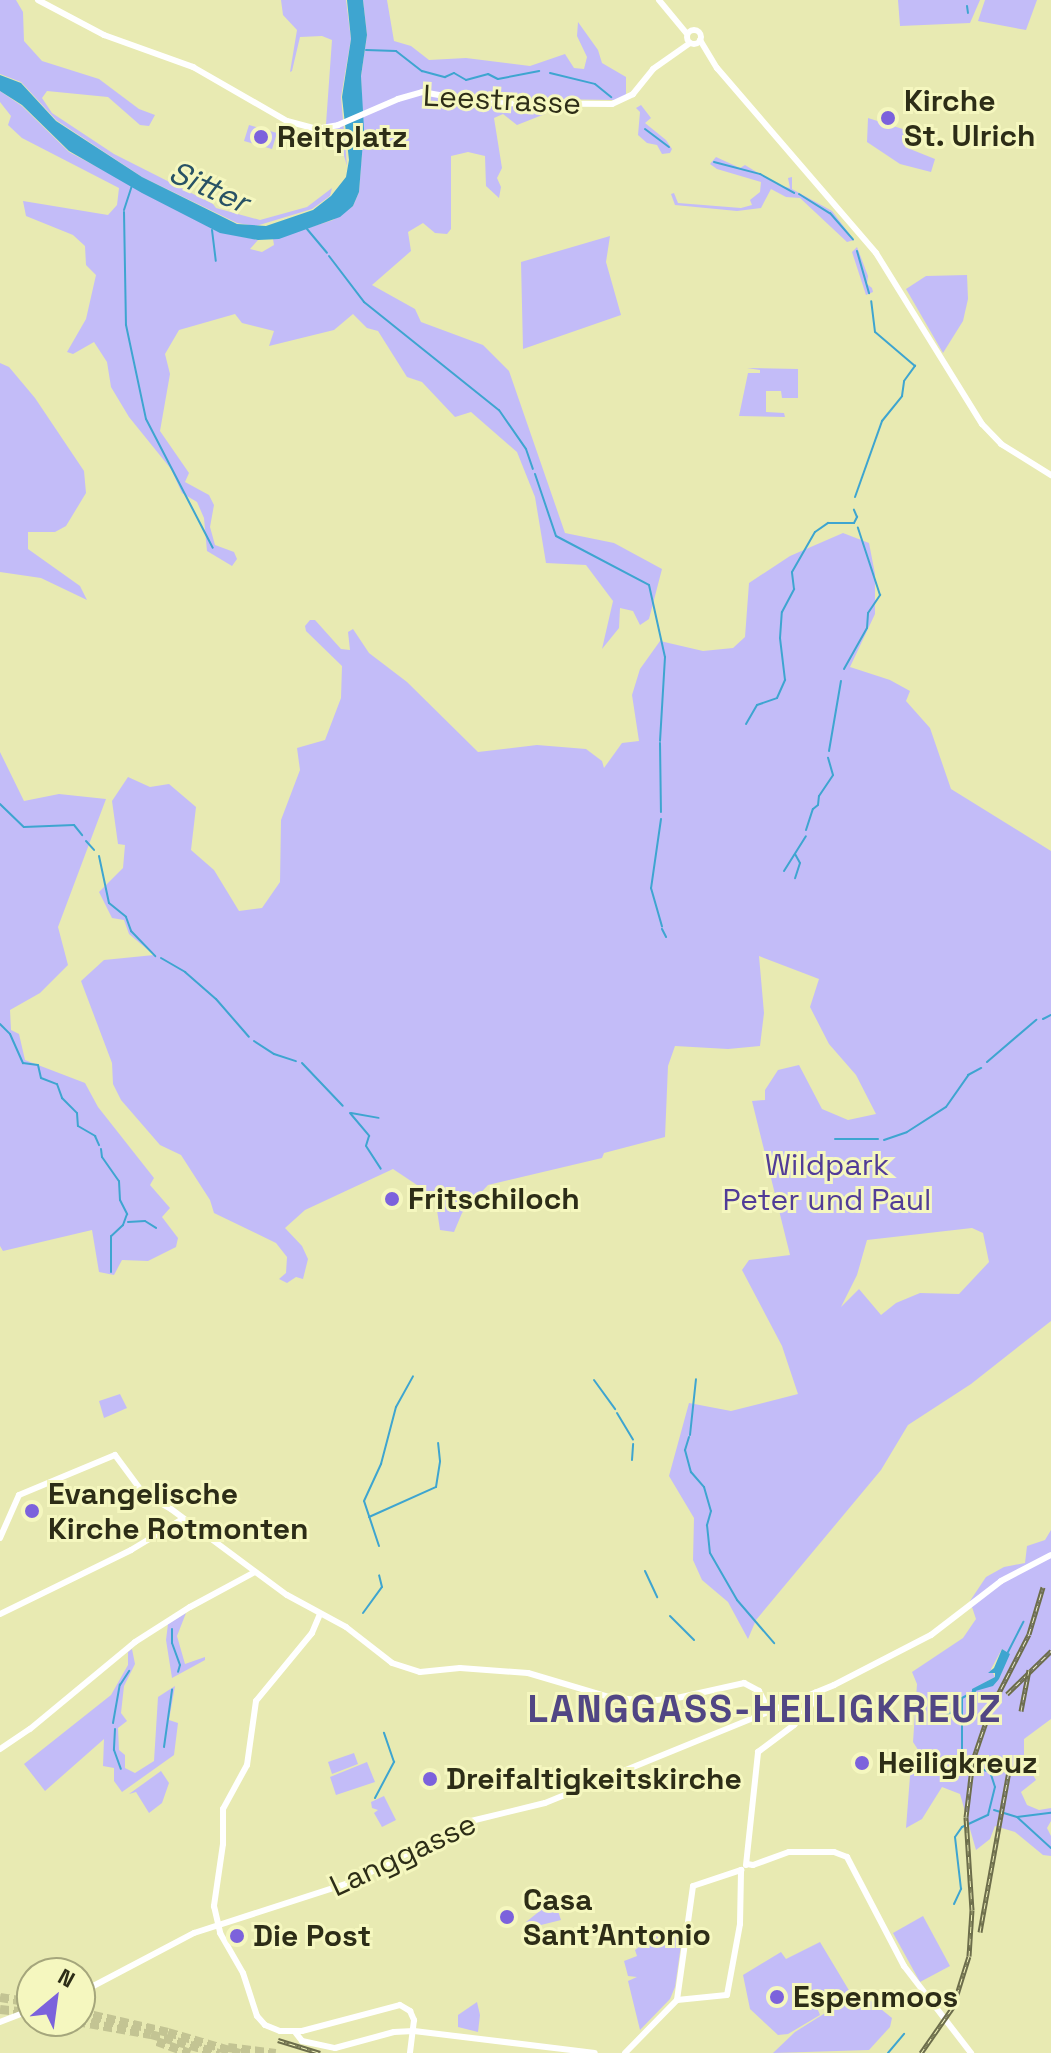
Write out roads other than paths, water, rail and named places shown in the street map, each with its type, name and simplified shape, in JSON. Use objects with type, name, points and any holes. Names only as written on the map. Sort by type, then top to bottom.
[{"type":"street","name":"Leestrasse","points":[[38,0],[96,32],[193,67],[292,124],[310,128],[329,128],[404,96],[432,92],[484,103],[612,104],[633,94],[653,69],[692,38]]},
{"type":"street","points":[[659,0],[876,253],[986,429],[1011,452],[1051,475]]},
{"type":"street","points":[[0,1538],[19,1495],[115,1455],[135,1486],[255,1572],[353,1633],[387,1661],[420,1672],[460,1668],[520,1671],[554,1678],[613,1698],[647,1701],[677,1698],[744,1683],[759,1691],[769,1711]]},
{"type":"street","points":[[0,1614],[131,1550],[181,1520]]},
{"type":"street","name":"Langgasse","points":[[96,1984],[194,1933],[349,1883],[471,1821],[545,1803],[813,1693],[931,1635],[1021,1570],[1051,1555]]},
{"type":"street","points":[[0,1749],[30,1729],[135,1642],[255,1572]]},
{"type":"street","points":[[320,1614],[312,1633],[256,1701],[247,1765],[223,1809],[223,1844],[214,1902],[218,1925],[249,1986],[259,2019],[273,2029],[295,2032],[395,2006],[405,2007],[413,2017],[410,2053]]},
{"type":"street","points":[[625,2053],[677,2000],[693,1886],[741,1870],[747,1864],[759,1750],[803,1716],[813,1693]]},
{"type":"street","points":[[785,1705],[798,1709],[803,1716]]},
{"type":"street","points":[[747,1864],[753,1865],[789,1852],[834,1852],[847,1857],[904,1966],[971,2053]]},
{"type":"street","points":[[677,2000],[727,1995],[740,1924],[741,1870]]},
{"type":"street","points":[[295,2032],[302,2041],[335,2048],[394,2032],[414,2031],[595,2053]]},
{"type":"water","points":[[347,0],[363,0],[367,35],[361,76],[364,129],[359,192],[353,206],[340,217],[279,239],[258,240],[220,233],[142,193],[69,151],[22,105],[0,91],[0,75],[21,83],[56,121],[142,177],[237,224],[266,226],[313,210],[331,196],[346,177],[349,160],[342,97],[351,39]]},
{"type":"water","points":[[1002,1649],[1010,1654],[999,1679],[993,1686],[972,1692],[972,1689],[995,1677],[995,1673],[988,1673],[994,1668]]},
{"type":"waterway","points":[[967,6],[968,13]]},
{"type":"waterway","points":[[366,50],[396,51],[422,71],[445,77],[454,73],[466,80],[488,74],[498,79],[539,71]]},
{"type":"waterway","points":[[550,73],[595,84],[611,97]]},
{"type":"waterway","points":[[645,129],[669,147]]},
{"type":"waterway","points":[[714,162],[760,174],[794,193]]},
{"type":"waterway","points":[[124,210],[132,185]]},
{"type":"waterway","points":[[799,194],[830,213],[853,239]]},
{"type":"waterway","points":[[124,212],[126,325],[146,419],[213,548]]},
{"type":"waterway","points":[[307,229],[327,253]]},
{"type":"waterway","points":[[212,230],[216,261]]},
{"type":"waterway","points":[[857,251],[869,293]]},
{"type":"waterway","points":[[329,256],[364,302],[499,410],[526,449],[533,469]]},
{"type":"waterway","points":[[855,497],[882,421],[902,396],[904,381],[915,366],[875,332],[871,301]]},
{"type":"waterway","points":[[535,474],[556,536],[649,585],[665,657],[660,741]]},
{"type":"waterway","points":[[746,724],[757,705],[777,698],[785,680],[780,638],[782,612],[794,589],[792,572],[815,532],[828,523],[854,523],[857,517],[854,510]]},
{"type":"waterway","points":[[844,669],[867,628],[868,613],[880,595],[858,528]]},
{"type":"waterway","points":[[829,751],[841,681]]},
{"type":"waterway","points":[[660,743],[661,812]]},
{"type":"waterway","points":[[806,830],[819,796],[833,775],[828,758]]},
{"type":"waterway","points":[[0,804],[24,827],[74,825],[82,835]]},
{"type":"waterway","points":[[661,819],[651,888],[662,926]]},
{"type":"waterway","points":[[784,871],[806,836]]},
{"type":"waterway","points":[[86,841],[94,850]]},
{"type":"waterway","points":[[795,854],[800,863],[795,878]]},
{"type":"waterway","points":[[99,856],[109,903],[126,917],[131,931],[155,956]]},
{"type":"waterway","points":[[662,929],[666,937]]},
{"type":"waterway","points":[[161,958],[185,972],[216,999],[249,1037]]},
{"type":"waterway","points":[[1043,1019],[1051,1015]]},
{"type":"waterway","points":[[987,1062],[1036,1020]]},
{"type":"waterway","points":[[0,1024],[10,1034],[23,1063],[38,1065],[41,1078],[57,1084],[62,1098],[77,1113],[78,1126],[95,1136],[99,1145]]},
{"type":"waterway","points":[[254,1041],[274,1054],[296,1061]]},
{"type":"waterway","points":[[302,1063],[343,1106]]},
{"type":"waterway","points":[[884,1140],[907,1132],[946,1107],[968,1075],[981,1068]]},
{"type":"waterway","points":[[350,1113],[369,1136],[366,1146],[381,1169]]},
{"type":"waterway","points":[[351,1113],[379,1118]]},
{"type":"waterway","points":[[835,1139],[878,1139]]},
{"type":"waterway","points":[[101,1149],[102,1157],[119,1181],[120,1200],[127,1214],[123,1225],[111,1236],[111,1272]]},
{"type":"waterway","points":[[128,1222],[145,1221],[156,1228]]},
{"type":"waterway","points":[[379,1546],[364,1501],[381,1464],[396,1407],[413,1376]]},
{"type":"waterway","points":[[690,1435],[696,1379]]},
{"type":"waterway","points":[[594,1380],[615,1409]]},
{"type":"waterway","points":[[617,1413],[633,1440]]},
{"type":"waterway","points":[[689,1437],[685,1450],[691,1472],[704,1487],[711,1511],[707,1525],[710,1553],[737,1600],[774,1643]]},
{"type":"waterway","points":[[369,1517],[436,1487],[440,1461],[438,1443]]},
{"type":"waterway","points":[[632,1460],[633,1444]]},
{"type":"waterway","points":[[645,1571],[657,1597]]},
{"type":"waterway","points":[[363,1613],[382,1587],[379,1575]]},
{"type":"waterway","points":[[670,1616],[694,1640]]},
{"type":"waterway","points":[[1008,1652],[1023,1622]]},
{"type":"waterway","points":[[172,1629],[172,1643],[180,1665],[178,1672]]},
{"type":"waterway","points":[[113,1723],[120,1685],[129,1671]]},
{"type":"waterway","points":[[164,1747],[172,1690]]},
{"type":"waterway","points":[[954,1904],[961,1889],[955,1837],[962,1827],[988,1815],[995,1787],[990,1772],[968,1765],[962,1756],[962,1698],[975,1691]]},
{"type":"waterway","points":[[946,1716],[960,1706]]},
{"type":"waterway","points":[[115,1729],[114,1750],[121,1769]]},
{"type":"waterway","points":[[375,1798],[394,1762],[384,1733]]},
{"type":"waterway","points":[[994,1810],[1017,1817],[1051,1813]]},
{"type":"waterway","points":[[1017,1817],[1051,1848]]},
{"type":"waterway","points":[[888,2053],[904,2034]]},
{"type":"tunnel","points":[[0,1997],[16,2000]]},
{"type":"tunnel","points":[[0,2009],[16,2011]]},
{"type":"tunnel","points":[[96,2016],[240,2053]]},
{"type":"tunnel","points":[[96,2024],[151,2034],[219,2053]]},
{"type":"tunnel","points":[[157,2041],[190,2053]]},
{"type":"tunnel","points":[[228,2047],[276,2053]]},
{"type":"railway","points":[[921,2053],[953,2007],[969,1956],[972,1910],[966,1817],[973,1760],[990,1710],[1029,1634],[1043,1587]]},
{"type":"railway","points":[[1007,1694],[1051,1651]]},
{"type":"railway","points":[[1021,1711],[1029,1670]]},
{"type":"railway","points":[[980,1932],[1010,1766]]},
{"type":"railway","points":[[278,2040],[320,2053]]},
{"type":"place","name":"Kirche St. Ulrich","points":[[888,118]]},
{"type":"place","name":"Reitplatz","points":[[261,137]]},
{"type":"place","name":"Fritschiloch","points":[[392,1199]]},
{"type":"place","name":"Evangelische Kirche Rotmonten","points":[[32,1511]]},
{"type":"place","name":"Heiligkreuz","points":[[862,1763]]},
{"type":"place","name":"Dreifaltigkeitskirche","points":[[430,1779]]},
{"type":"place","name":"Casa Sant'Antonio","points":[[507,1917]]},
{"type":"place","name":"Die Post","points":[[237,1936]]},
{"type":"place","name":"Espenmoos","points":[[777,1997]]},
{"type":"district","name":"LANGGASS-HEILIGKREUZ","points":[[765,1710]]},
{"type":"water label","name":"Sitter","points":[[209,187]]},
{"type":"park label","name":"Wildpark Peter und Paul","points":[[827,1182]]}]
